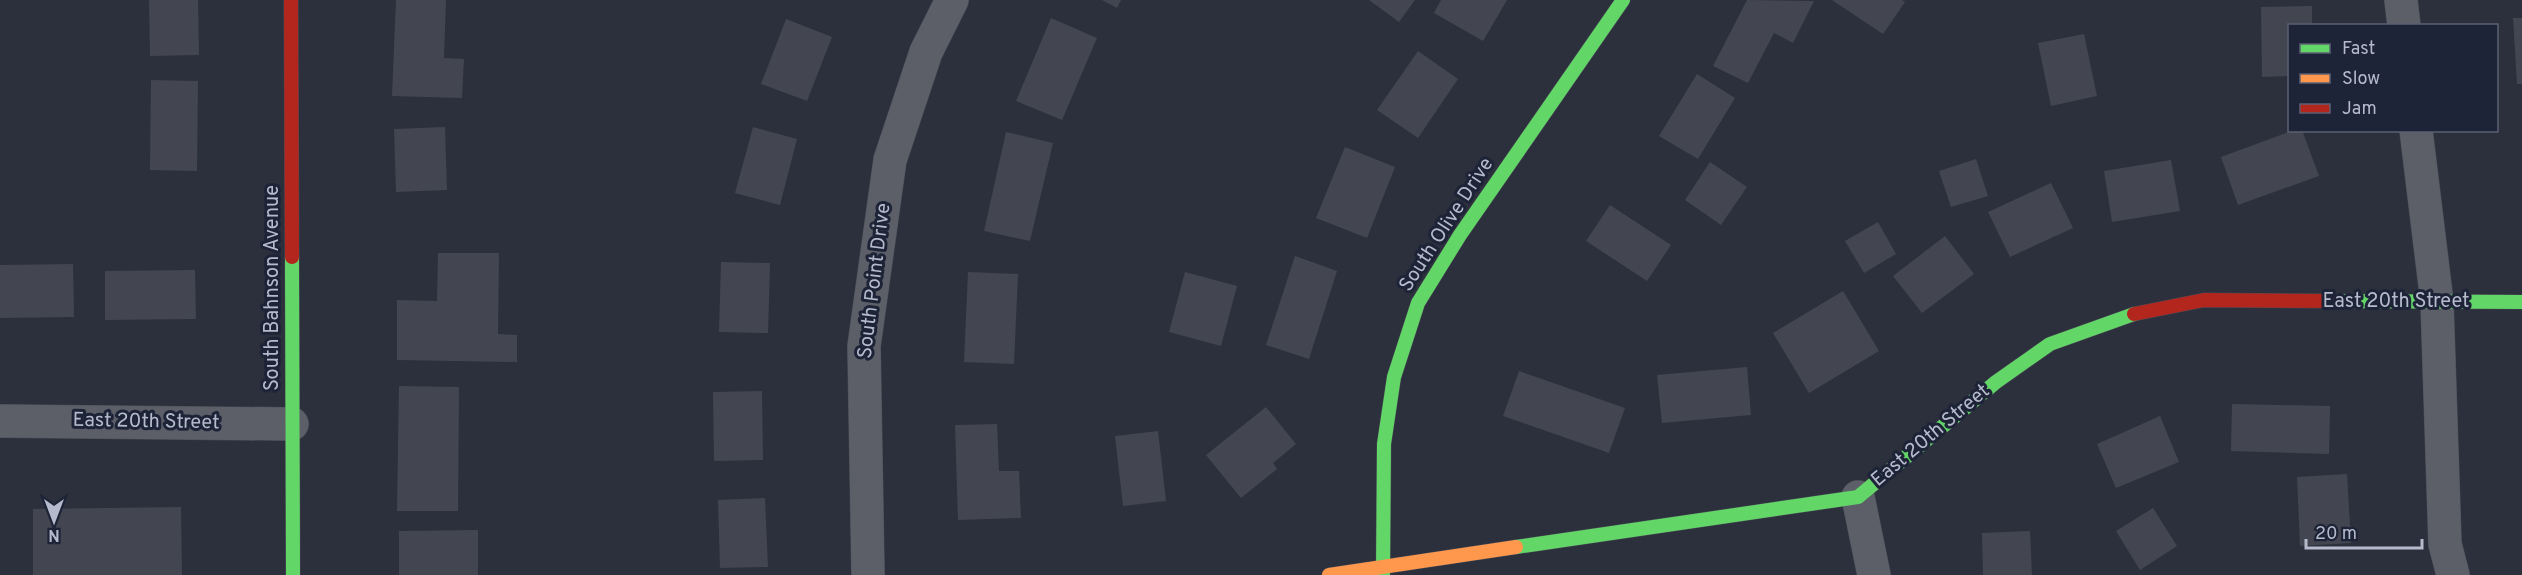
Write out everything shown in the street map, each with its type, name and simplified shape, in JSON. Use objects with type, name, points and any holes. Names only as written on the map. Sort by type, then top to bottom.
[{"type":"street","name":"South Bahnson Avenue","points":[[291,0],[293,575]]},
{"type":"street","name":"South Point Drive","points":[[868,575],[864,346],[890,160],[926,52],[952,0]]},
{"type":"street","name":"South Olive Drive","points":[[1383,572],[1384,444],[1394,377],[1418,303],[1460,235],[1623,0]]},
{"type":"street","points":[[2401,0],[2404,24]]},
{"type":"street","points":[[2416,132],[2437,302],[2445,544],[2453,575]]},
{"type":"street","name":"East 20th Street","points":[[1329,575],[1383,572],[1858,497],[1996,382],[2050,344],[2123,316],[2204,300],[2522,302]]},
{"type":"street","name":"East 20th Street","points":[[0,421],[292,424]]},
{"type":"street","points":[[1858,497],[1874,575]]},
{"type":"building","points":[[149,0],[198,0],[199,55],[150,56]]},
{"type":"building","points":[[396,0],[446,0],[444,58],[464,59],[462,98],[392,96]]},
{"type":"building","points":[[1102,0],[1121,0],[1117,8]]},
{"type":"building","points":[[1369,0],[1415,0],[1399,22]]},
{"type":"building","points":[[1441,0],[1507,0],[1483,41],[1434,13]]},
{"type":"building","points":[[1747,0],[1814,1],[1793,43],[1774,33],[1748,83],[1713,66]]},
{"type":"building","points":[[1832,0],[1902,0],[1905,2],[1883,34]]},
{"type":"building","points":[[2312,6],[2312,24],[2288,24],[2288,76],[2262,77],[2261,7]]},
{"type":"building","points":[[1051,18],[1097,38],[1062,120],[1016,101]]},
{"type":"building","points":[[2513,18],[2522,18],[2522,84],[2517,84]]},
{"type":"building","points":[[786,19],[832,37],[807,101],[761,84]]},
{"type":"building","points":[[2084,34],[2097,96],[2051,106],[2038,43]]},
{"type":"building","points":[[1418,51],[1458,79],[1418,138],[1377,110]]},
{"type":"building","points":[[1697,74],[1735,98],[1698,159],[1659,136]]},
{"type":"building","points":[[151,80],[198,81],[197,171],[150,170]]},
{"type":"building","points":[[445,127],[447,190],[396,192],[394,129]]},
{"type":"building","points":[[753,127],[797,139],[780,205],[735,193]]},
{"type":"building","points":[[1006,132],[1053,143],[1030,241],[984,231]]},
{"type":"building","points":[[2289,132],[2303,132],[2319,176],[2238,205],[2221,157]]},
{"type":"building","points":[[1345,147],[1395,167],[1367,238],[1316,218]]},
{"type":"building","points":[[1976,159],[1988,196],[1951,207],[1939,171]]},
{"type":"building","points":[[2171,160],[2180,211],[2112,222],[2104,171]]},
{"type":"building","points":[[1710,162],[1747,187],[1721,225],[1685,200]]},
{"type":"building","points":[[2051,183],[2073,228],[2010,257],[1988,212]]},
{"type":"building","points":[[1610,205],[1671,245],[1647,281],[1586,241]]},
{"type":"building","points":[[1878,222],[1896,254],[1864,273],[1845,241]]},
{"type":"building","points":[[1945,236],[1974,274],[1922,313],[1893,276]]},
{"type":"building","points":[[438,253],[499,253],[498,334],[517,335],[517,362],[397,360],[397,300],[437,301]]},
{"type":"building","points":[[1295,256],[1337,271],[1309,359],[1266,345]]},
{"type":"building","points":[[721,262],[770,263],[768,333],[719,332]]},
{"type":"building","points":[[73,264],[74,317],[0,318],[0,265]]},
{"type":"building","points":[[195,270],[196,319],[105,320],[105,271]]},
{"type":"building","points":[[968,272],[1018,274],[1014,364],[964,362]]},
{"type":"building","points":[[1185,272],[1237,286],[1221,346],[1169,332]]},
{"type":"building","points":[[1843,291],[1879,351],[1809,393],[1773,333]]},
{"type":"building","points":[[1747,367],[1751,415],[1662,423],[1657,375]]},
{"type":"building","points":[[1519,371],[1625,408],[1609,453],[1503,416]]},
{"type":"building","points":[[399,386],[459,387],[458,511],[397,511]]},
{"type":"building","points":[[762,391],[763,460],[714,461],[713,392]]},
{"type":"building","points":[[2232,404],[2330,406],[2329,454],[2231,451]]},
{"type":"building","points":[[1266,407],[1296,444],[1273,463],[1277,469],[1241,498],[1206,455]]},
{"type":"building","points":[[2160,416],[2179,462],[2116,488],[2097,444]]},
{"type":"building","points":[[997,424],[999,471],[1019,471],[1021,518],[958,520],[955,425]]},
{"type":"building","points":[[1158,431],[1166,501],[1123,506],[1115,436]]},
{"type":"building","points":[[2347,474],[2351,543],[2300,546],[2297,477]]},
{"type":"building","points":[[765,498],[768,567],[720,568],[718,500]]},
{"type":"building","points":[[181,507],[182,575],[33,575],[33,509]]},
{"type":"building","points":[[2153,508],[2177,546],[2140,570],[2116,531]]},
{"type":"building","points":[[478,530],[478,575],[399,575],[399,531]]},
{"type":"building","points":[[2030,531],[2032,575],[1983,575],[1982,533]]},
{"type":"traffic: fast","points":[[1383,575],[1384,444],[1394,377],[1418,303],[1460,235],[1623,0]]},
{"type":"traffic: fast","points":[[292,257],[293,575]]},
{"type":"traffic: fast","points":[[2331,301],[2522,302]]},
{"type":"traffic: fast","points":[[1516,547],[1858,497],[1996,382],[2050,344],[2134,314]]},
{"type":"traffic: slow","points":[[1329,575],[1516,547]]},
{"type":"traffic: jam","points":[[291,0],[292,257]]},
{"type":"traffic: jam","points":[[2134,314],[2204,300],[2331,301]]}]
